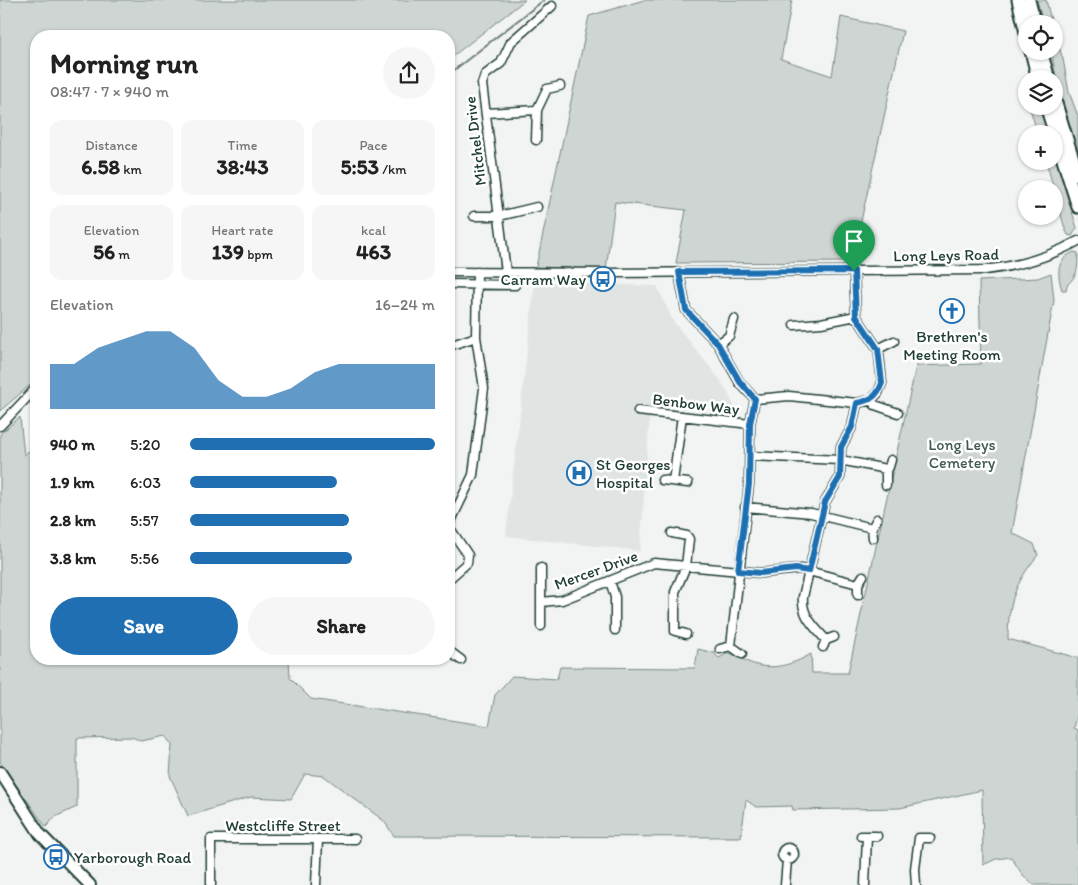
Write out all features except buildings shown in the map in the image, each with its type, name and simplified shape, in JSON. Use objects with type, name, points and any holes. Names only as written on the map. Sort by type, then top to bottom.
[{"type":"highway","points":[[1018,0],[1022,15]]},
{"type":"highway","points":[[1029,0],[1033,15]]},
{"type":"highway","points":[[1049,115],[1078,207]]},
{"type":"highway","points":[[1060,115],[1078,175]]},
{"type":"main road","points":[[0,772],[40,834],[90,885]]},
{"type":"street","name":"Mitchel Drive","points":[[506,272],[490,161],[487,113],[482,84],[485,75],[502,63],[511,42],[552,6]]},
{"type":"street","points":[[536,140],[537,110],[547,88],[560,86]]},
{"type":"street","points":[[487,113],[537,110]]},
{"type":"street","points":[[474,216],[499,216],[537,207]]},
{"type":"street","name":"Long Leys Road","points":[[455,272],[985,270],[1008,267],[1050,256],[1078,241]]},
{"type":"street","points":[[755,399],[789,396],[857,403],[871,400],[878,392],[882,383],[878,349],[856,316],[854,271]]},
{"type":"street","points":[[455,513],[473,475],[484,388],[476,337],[477,272]]},
{"type":"street","points":[[679,272],[686,310],[718,344],[740,382],[755,399]]},
{"type":"street","points":[[455,284],[515,285]]},
{"type":"street","points":[[794,325],[821,323],[856,316]]},
{"type":"street","points":[[718,344],[729,336],[734,319]]},
{"type":"street","points":[[455,344],[476,337]]},
{"type":"street","points":[[878,349],[894,341]]},
{"type":"street","points":[[0,426],[30,394]]},
{"type":"street","points":[[731,646],[750,456],[750,424],[755,399]]},
{"type":"street","points":[[871,400],[875,405],[898,413]]},
{"type":"street","points":[[828,641],[809,621],[802,607],[822,516],[829,493],[840,477],[841,447],[852,427],[857,403]]},
{"type":"street","name":"Benbow Way","points":[[638,411],[750,424]]},
{"type":"street","points":[[673,481],[682,416]]},
{"type":"street","points":[[750,456],[840,460],[886,469]]},
{"type":"street","points":[[886,485],[886,469],[889,467],[891,460]]},
{"type":"street","points":[[662,480],[688,483]]},
{"type":"street","points":[[745,506],[822,516],[872,528]]},
{"type":"street","points":[[872,538],[872,528],[877,519]]},
{"type":"street","points":[[672,533],[687,536],[689,539],[686,566],[675,592],[675,631],[686,634]]},
{"type":"street","points":[[455,535],[468,555],[467,562],[455,573]]},
{"type":"street","name":"Mercer Drive","points":[[541,602],[562,600],[654,563],[761,573],[796,569],[858,584]]},
{"type":"street","name":"Mercer Drive","points":[[541,568],[541,626]]},
{"type":"street","points":[[858,595],[858,584],[863,576]]},
{"type":"street","points":[[610,581],[615,597],[615,630]]},
{"type":"street","points":[[720,650],[731,646]]},
{"type":"street","points":[[731,646],[742,654]]},
{"type":"street","points":[[455,656],[461,660]]},
{"type":"street","points":[[865,885],[864,836],[877,836]]},
{"type":"street","points":[[916,885],[915,869],[919,838],[930,838]]},
{"type":"street","name":"Westcliffe Street","points":[[211,885],[211,839],[355,839]]},
{"type":"street","points":[[316,885],[318,839]]},
{"type":"street","points":[[784,885],[787,860]]},
{"type":"shaded area","name":"St Georges Hospital","points":[[535,282],[657,286],[673,321],[721,381],[736,409],[651,398],[640,551],[506,536]]},
{"type":"green space","points":[[0,0],[525,0],[455,54],[455,30],[30,30],[30,385],[0,411]]},
{"type":"green space","points":[[644,0],[792,0],[781,59],[832,76],[841,17],[903,31],[852,262],[676,263],[686,210],[615,202],[606,269],[536,267],[589,16]]},
{"type":"green space","points":[[1037,0],[1046,0],[1050,15],[1041,15]]},
{"type":"green space","points":[[1063,59],[1069,92],[1078,116],[1078,157],[1063,106],[1063,70],[1055,70],[1053,60]]},
{"type":"green space","points":[[1032,115],[1042,115],[1045,125],[1035,125]]},
{"type":"green space","points":[[1049,170],[1059,170],[1062,180],[1051,180]]},
{"type":"green space","points":[[1063,182],[1077,228],[1072,236],[1068,235],[1063,222]]},
{"type":"green space","points":[[1074,252],[1078,253],[1077,271],[1067,285],[1066,290],[1062,290],[1059,268],[1064,259]]},
{"type":"green space","name":"Long Leys Cemetery","points":[[1051,273],[1054,300],[1012,533],[1034,544],[1038,555],[1018,584],[1014,594],[1009,615],[1008,639],[1078,658],[1078,712],[1074,728],[1078,730],[1078,885],[1034,885],[1022,874],[1011,857],[996,859],[983,865],[982,790],[900,808],[793,810],[792,806],[756,807],[746,800],[741,837],[394,836],[384,821],[324,776],[305,774],[291,799],[251,797],[188,816],[170,776],[172,745],[165,736],[141,741],[132,737],[77,738],[77,807],[55,817],[46,827],[0,762],[0,434],[20,417],[24,455],[30,450],[30,665],[289,665],[290,678],[311,699],[489,726],[495,695],[512,676],[557,679],[560,667],[695,668],[698,649],[714,653],[719,658],[728,653],[755,664],[771,667],[795,662],[811,654],[812,673],[848,673],[916,366],[981,364],[979,281],[1038,278]]},
{"type":"waterway","points":[[455,69],[544,0]]},
{"type":"place","name":"Carram Way","points":[[603,279]]},
{"type":"place","name":"Brethren's Meeting Room","points":[[952,311]]},
{"type":"place","name":"St Georges Hospital","points":[[579,473]]},
{"type":"place","name":"Yarborough Road","points":[[56,857]]},
{"type":"route","points":[[854,271],[856,316],[878,349],[882,383],[878,392],[871,400],[857,403],[855,419],[841,447],[840,477],[825,502],[809,571],[796,569],[761,573],[738,571],[749,484],[750,424],[755,399],[740,382],[731,363],[718,344],[686,310],[679,272],[854,271]]}]
